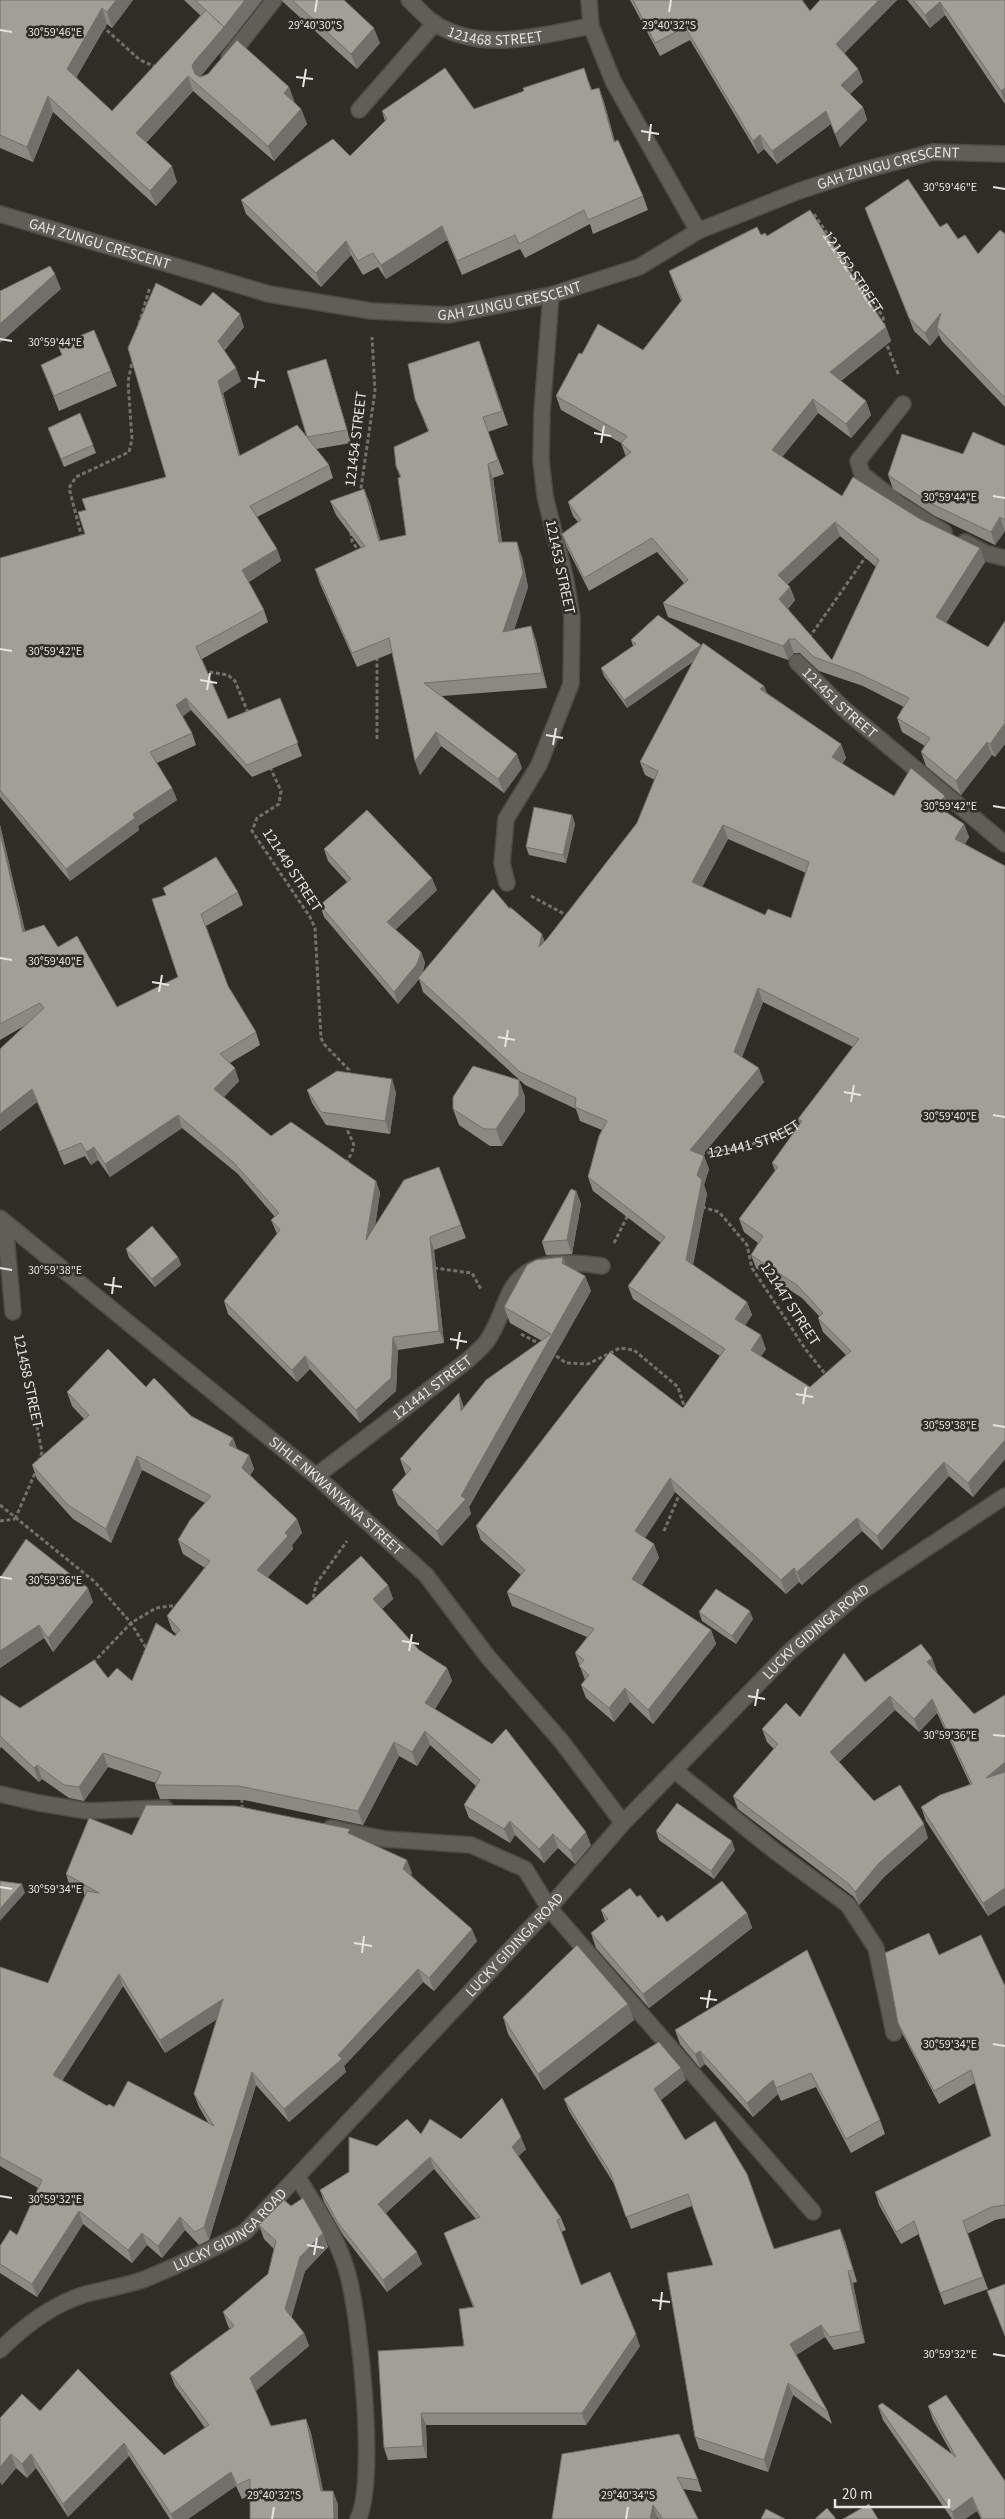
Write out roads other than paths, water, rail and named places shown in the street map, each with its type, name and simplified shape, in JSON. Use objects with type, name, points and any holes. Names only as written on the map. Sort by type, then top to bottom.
[{"type":"street","points":[[219,68],[257,24],[274,0]]},
{"type":"street","name":"121468 STREET","points":[[409,0],[435,23],[468,38],[506,41],[591,26]]},
{"type":"street","points":[[589,0],[591,26],[613,80],[698,231]]},
{"type":"street","points":[[359,110],[435,23]]},
{"type":"street","name":"GAH ZUNGU CRESCENT","points":[[0,214],[269,294],[371,311],[449,315],[550,295],[639,268],[698,231],[799,191],[857,172],[933,152],[1005,154]]},
{"type":"street","name":"121453 STREET","points":[[507,883],[502,862],[506,819],[539,765],[571,684],[572,617],[565,577],[545,496],[541,460],[542,412],[550,295]]},
{"type":"street","points":[[903,404],[858,461],[862,474],[901,505],[936,528],[985,553],[1005,558]]},
{"type":"street","name":"121451 STREET","points":[[797,662],[844,710],[1005,844]]},
{"type":"street","points":[[3,1221],[13,1312]]},
{"type":"street","name":"SIHLE NKWANYANA STREET","points":[[3,1221],[316,1476],[426,1575],[488,1657],[562,1742],[623,1823]]},
{"type":"street","name":"121441 STREET","points":[[316,1476],[468,1360],[487,1341],[498,1323],[510,1292],[520,1277],[532,1268],[552,1263],[580,1263],[602,1266]]},
{"type":"street","name":"LUCKY GIDINGA ROAD","points":[[0,2350],[17,2333],[60,2305],[84,2295],[143,2279],[208,2252],[245,2232],[298,2178],[549,1908],[623,1823],[788,1652],[859,1593],[1005,1496]]},
{"type":"street","points":[[674,1770],[776,1852],[848,1905],[876,1948],[894,2033]]},
{"type":"street","points":[[0,1794],[88,1811],[179,1808]]},
{"type":"street","points":[[318,1825],[385,1839],[471,1845],[525,1869],[549,1908],[813,2212]]},
{"type":"street","points":[[298,2178],[334,2236],[348,2274],[358,2322],[367,2478],[358,2519]]}]
